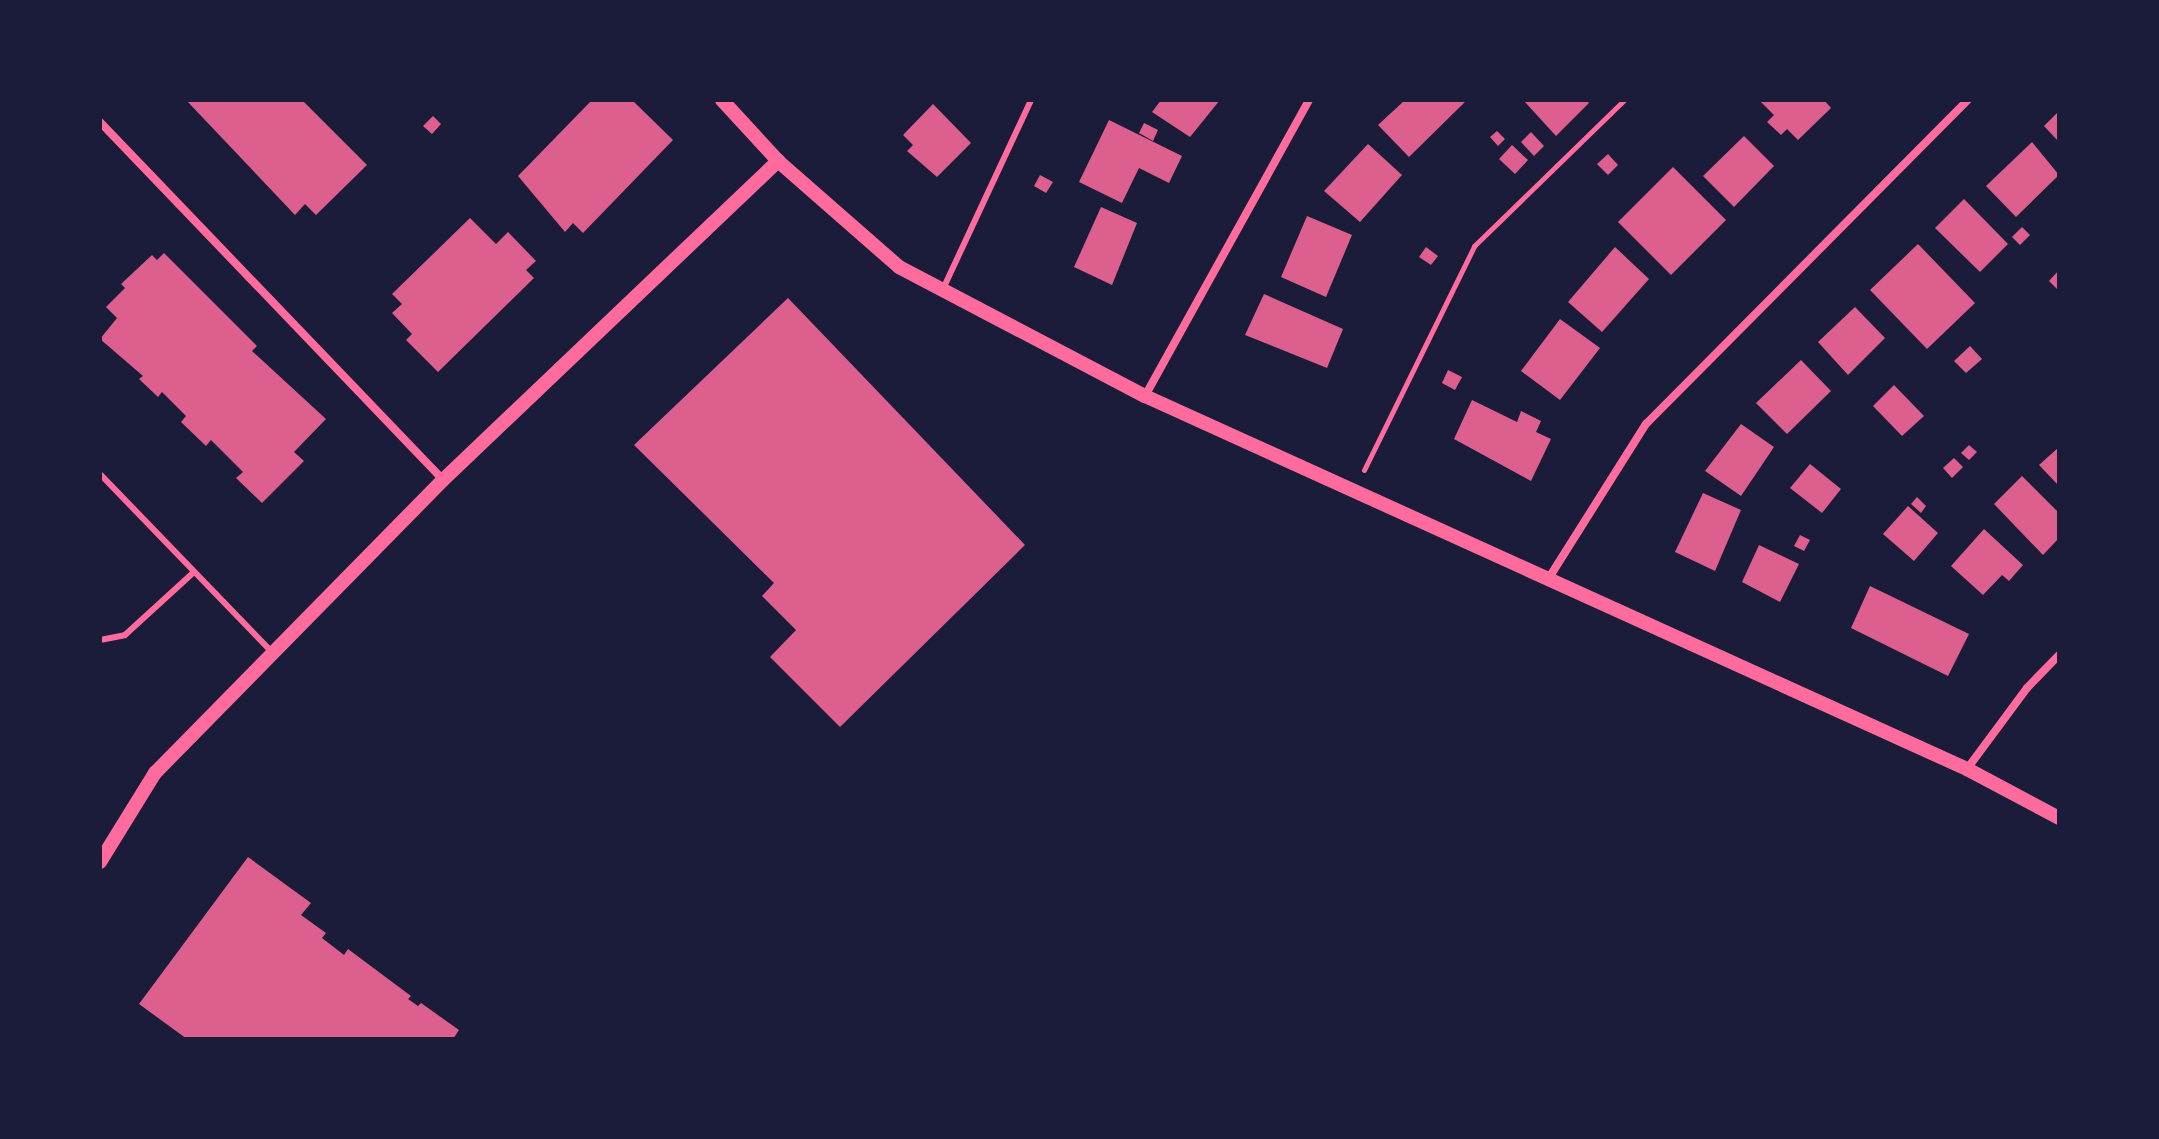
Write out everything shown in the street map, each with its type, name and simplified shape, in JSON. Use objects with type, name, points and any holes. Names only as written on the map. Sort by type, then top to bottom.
[{"type":"street","points":[[722,100],[778,161],[899,267],[1145,396],[1967,769],[2059,818]]},
{"type":"street","points":[[1145,396],[1309,100]]},
{"type":"street","points":[[1547,581],[1646,424],[1968,100]]},
{"type":"street","points":[[100,122],[443,480]]},
{"type":"street","points":[[100,862],[155,773],[272,652],[443,480],[778,161]]},
{"type":"street","points":[[1967,769],[2027,688],[2059,655]]},
{"type":"lane","points":[[943,290],[1031,100]]},
{"type":"lane","points":[[100,474],[272,652]]},
{"type":"lane","points":[[100,640],[125,635],[194,572]]},
{"type":"path","points":[[1353,492],[1474,246],[1624,100]]},
{"type":"building","points":[[186,100],[302,100],[367,165],[316,215],[305,204],[295,215]]},
{"type":"building","points":[[592,100],[632,100],[673,140],[583,233],[573,223],[565,232],[518,176]]},
{"type":"building","points":[[1161,100],[1220,100],[1190,137],[1152,112]]},
{"type":"building","points":[[1405,100],[1467,100],[1409,157],[1378,125]]},
{"type":"building","points":[[1523,100],[1586,100],[1589,103],[1556,136]]},
{"type":"building","points":[[1759,100],[1824,100],[1831,108],[1798,140],[1787,129],[1781,135],[1767,122],[1774,115]]},
{"type":"building","points":[[933,104],[971,143],[937,177],[907,151],[913,145],[903,135]]},
{"type":"building","points":[[2059,111],[2059,142],[2044,126]]},
{"type":"building","points":[[433,116],[441,124],[432,134],[423,126]]},
{"type":"building","points":[[1109,120],[1182,156],[1169,183],[1139,168],[1122,203],[1079,182]]},
{"type":"building","points":[[1144,123],[1158,130],[1153,141],[1139,133]]},
{"type":"building","points":[[1497,131],[1505,139],[1498,146],[1490,137]]},
{"type":"building","points":[[1531,132],[1544,146],[1534,156],[1521,142]]},
{"type":"building","points":[[1744,136],[1774,166],[1734,207],[1703,176]]},
{"type":"building","points":[[2032,142],[2059,175],[2016,217],[1986,186]]},
{"type":"building","points":[[1368,144],[1402,175],[1360,222],[1324,191]]},
{"type":"building","points":[[1512,145],[1528,160],[1515,174],[1499,159]]},
{"type":"building","points":[[1608,154],[1618,165],[1608,175],[1597,164]]},
{"type":"building","points":[[1673,167],[1726,220],[1671,275],[1618,222]]},
{"type":"building","points":[[1040,175],[1053,182],[1046,193],[1034,186]]},
{"type":"building","points":[[1964,199],[2008,244],[1980,272],[1935,228]]},
{"type":"building","points":[[1101,207],[1137,223],[1112,285],[1074,267]]},
{"type":"building","points":[[1307,216],[1352,235],[1326,297],[1281,277]]},
{"type":"building","points":[[470,218],[496,244],[508,232],[536,261],[526,270],[534,278],[438,372],[406,340],[412,334],[392,313],[402,304],[392,294]]},
{"type":"building","points":[[2022,227],[2030,235],[2020,245],[2012,237]]},
{"type":"building","points":[[1918,244],[1975,303],[1927,349],[1870,290]]},
{"type":"building","points":[[1426,247],[1438,256],[1431,265],[1419,257]]},
{"type":"building","points":[[1615,247],[1649,279],[1602,332],[1568,302]]},
{"type":"building","points":[[164,253],[257,346],[252,351],[326,419],[294,452],[304,461],[262,503],[236,478],[243,472],[211,440],[206,446],[181,422],[186,416],[162,392],[158,397],[139,379],[143,376],[100,339],[117,318],[106,307],[125,288],[121,284],[152,255],[157,260]]},
{"type":"building","points":[[2059,270],[2059,287],[2057,289],[2049,281]]},
{"type":"building","points":[[1264,294],[1343,329],[1327,368],[1245,335]]},
{"type":"building","points":[[788,298],[1025,545],[840,727],[770,657],[796,630],[762,596],[774,583],[634,445]]},
{"type":"building","points":[[1855,307],[1885,338],[1848,375],[1818,342]]},
{"type":"building","points":[[1560,319],[1600,348],[1560,400],[1521,371]]},
{"type":"building","points":[[1970,346],[1982,359],[1966,373],[1954,361]]},
{"type":"building","points":[[1801,360],[1831,391],[1787,434],[1756,403]]},
{"type":"building","points":[[1448,370],[1462,377],[1455,390],[1442,383]]},
{"type":"building","points":[[1894,385],[1924,416],[1902,436],[1873,406]]},
{"type":"building","points":[[1472,400],[1517,422],[1521,411],[1541,421],[1536,432],[1551,439],[1531,481],[1454,439]]},
{"type":"building","points":[[1741,424],[1774,447],[1741,496],[1705,471]]},
{"type":"building","points":[[1969,445],[1977,452],[1969,460],[1961,453]]},
{"type":"building","points":[[2059,447],[2059,486],[2039,465]]},
{"type":"building","points":[[1954,458],[1963,467],[1952,478],[1943,468]]},
{"type":"building","points":[[1810,464],[1841,489],[1822,513],[1790,488]]},
{"type":"building","points":[[2022,476],[2059,513],[2059,538],[2043,555],[1994,504]]},
{"type":"building","points":[[1703,493],[1741,510],[1715,571],[1675,552]]},
{"type":"building","points":[[1917,497],[1926,506],[1921,513],[1911,504]]},
{"type":"building","points":[[1908,506],[1938,533],[1914,561],[1883,534]]},
{"type":"building","points":[[1984,529],[2023,565],[2009,581],[2002,575],[1983,595],[1951,566]]},
{"type":"building","points":[[1800,535],[1810,540],[1804,551],[1794,546]]},
{"type":"building","points":[[1759,545],[1799,564],[1780,602],[1742,582]]},
{"type":"building","points":[[1870,586],[1969,634],[1948,676],[1851,628]]},
{"type":"building","points":[[248,857],[311,903],[301,915],[326,933],[322,938],[344,955],[348,949],[411,996],[408,999],[418,1006],[421,1003],[459,1030],[453,1039],[187,1039],[139,1004]]}]
